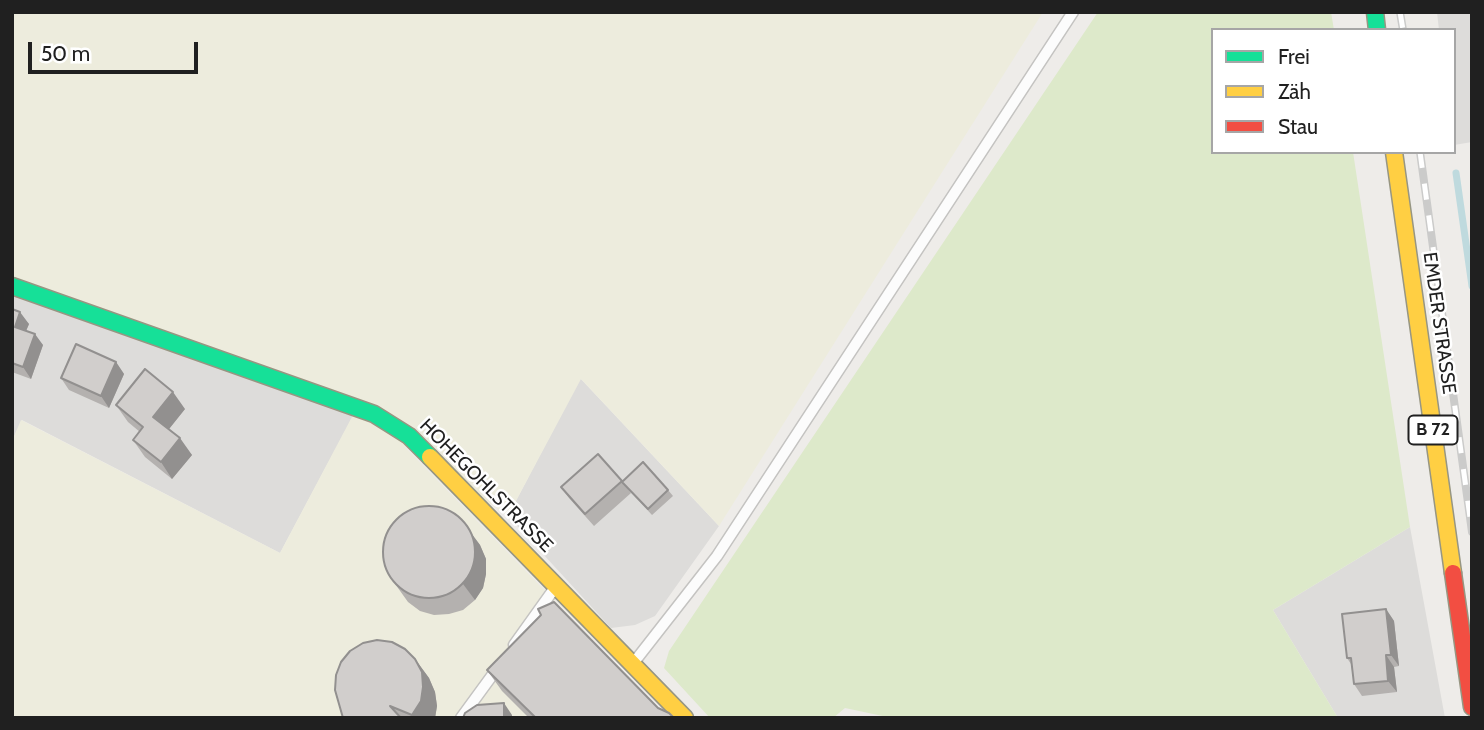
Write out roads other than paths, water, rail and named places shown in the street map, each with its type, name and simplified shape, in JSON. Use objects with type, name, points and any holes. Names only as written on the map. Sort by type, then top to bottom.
[{"type":"street","name":"EMDER STRASSE","points":[[1394,154],[1472,707]]},
{"type":"street","name":"HOHEGOHLSTRASSE","points":[[12,286],[374,414],[409,436],[685,718]]},
{"type":"lane","points":[[632,664],[717,556],[1073,12]]},
{"type":"lane","points":[[461,718],[557,586]]},
{"type":"waterway","points":[[1456,173],[1472,286]]},
{"type":"railway","points":[[1400,12],[1403,28]]},
{"type":"railway","points":[[1420,154],[1472,532]]}]
